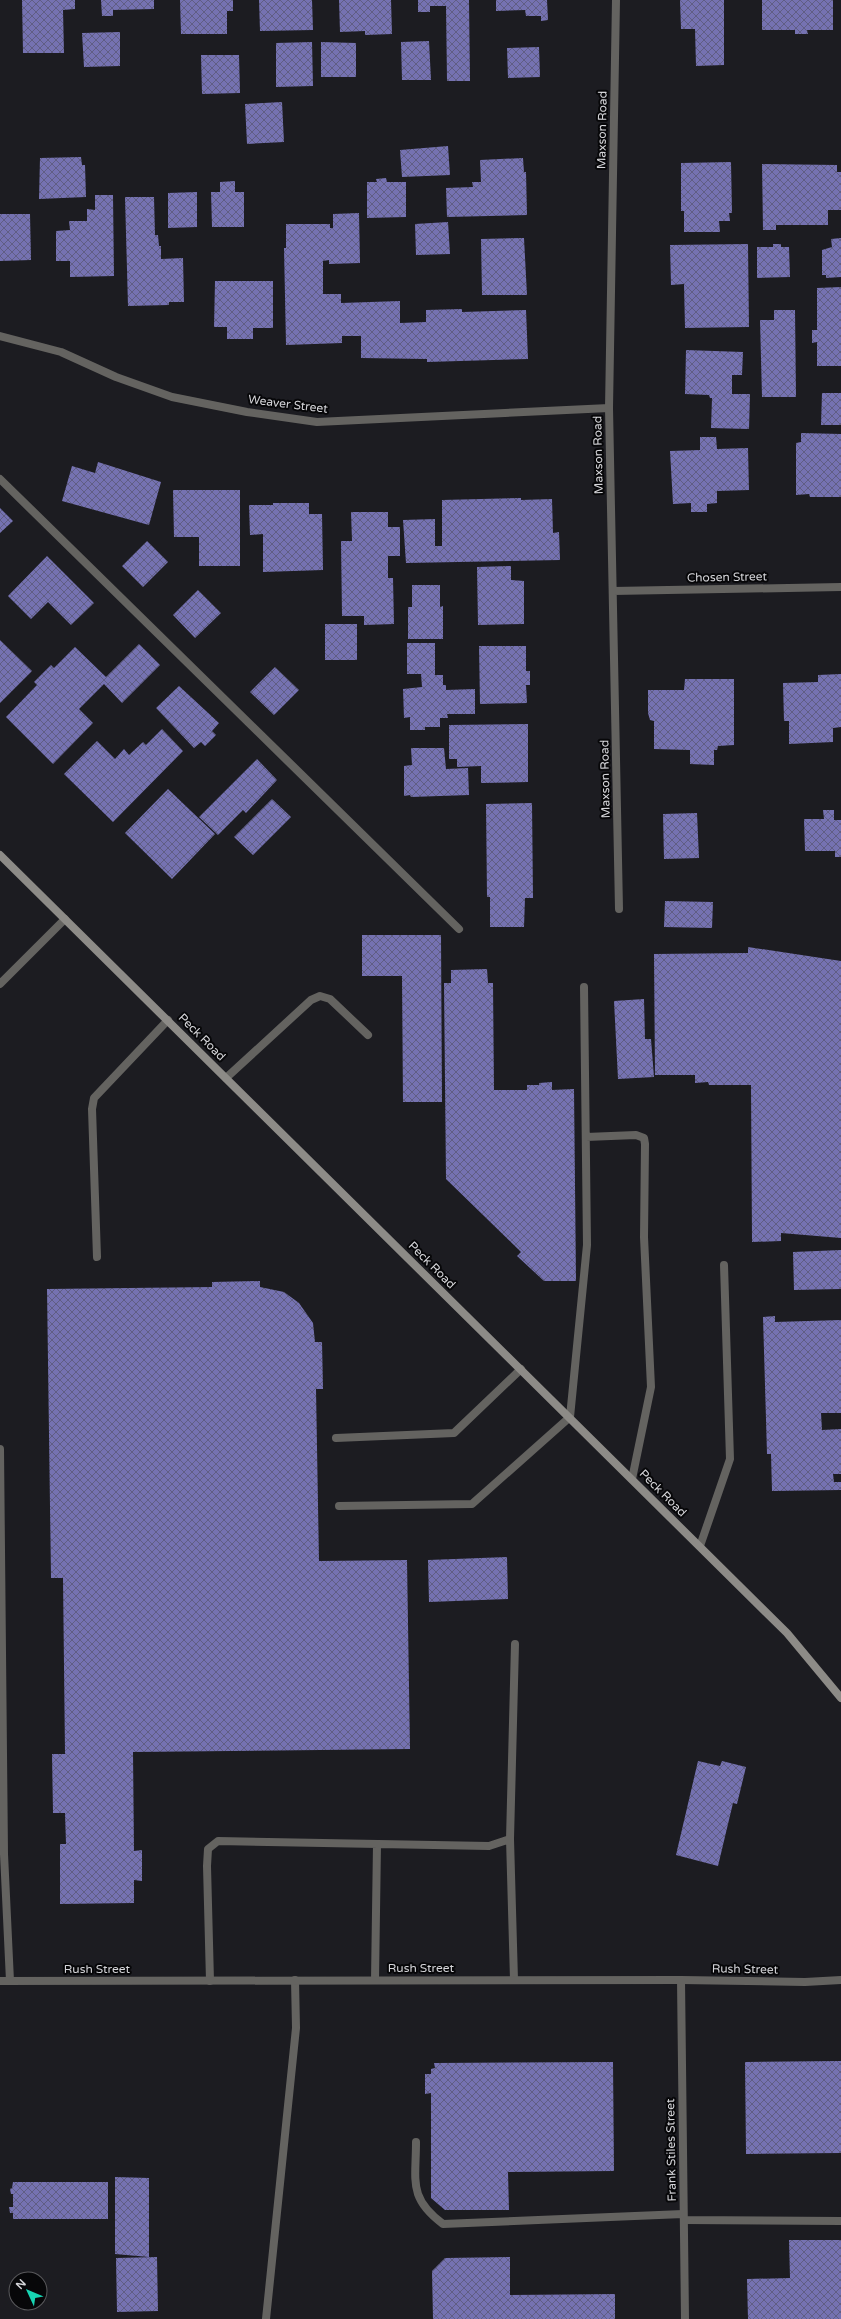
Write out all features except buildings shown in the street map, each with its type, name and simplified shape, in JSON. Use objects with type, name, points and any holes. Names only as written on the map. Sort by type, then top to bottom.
[{"type":"main road","name":"Peck Road","points":[[0,855],[788,1633],[841,1698]]},
{"type":"street","name":"Maxson Road","points":[[616,0],[609,408],[619,909]]},
{"type":"street","name":"Weaver Street","points":[[0,336],[61,352],[116,377],[172,396],[247,412],[317,422],[609,408]]},
{"type":"street","points":[[0,479],[459,929]]},
{"type":"street","name":"Chosen Street","points":[[613,590],[841,586]]},
{"type":"street","points":[[0,984],[65,919]]},
{"type":"street","points":[[339,1506],[472,1504],[570,1417],[587,1245],[584,987]]},
{"type":"street","points":[[226,1078],[311,1000],[320,996],[330,999],[368,1035]]},
{"type":"street","points":[[96,1257],[92,1108],[94,1098],[168,1020]]},
{"type":"street","points":[[586,1137],[636,1135],[644,1138],[645,1144],[644,1237],[651,1388],[632,1479]]},
{"type":"street","points":[[700,1546],[730,1459],[724,1265]]},
{"type":"street","points":[[336,1438],[454,1433],[521,1369]]},
{"type":"street","points":[[0,1449],[4,1854],[10,1981]]},
{"type":"street","points":[[514,1980],[510,1839],[512,1818],[515,1644]]},
{"type":"street","points":[[210,1981],[207,1866],[208,1849],[218,1841],[490,1846],[510,1839]]},
{"type":"street","points":[[375,1980],[376,1844]]},
{"type":"street","points":[[266,2319],[296,2028],[294,1980]]},
{"type":"street","name":"Rush Street","points":[[0,1981],[681,1980],[805,1982],[841,1980]]},
{"type":"street","name":"Frank Stiles Street","points":[[681,1980],[685,2319]]},
{"type":"street","points":[[416,2142],[416,2193],[424,2207],[443,2224],[684,2217],[841,2221]]}]
